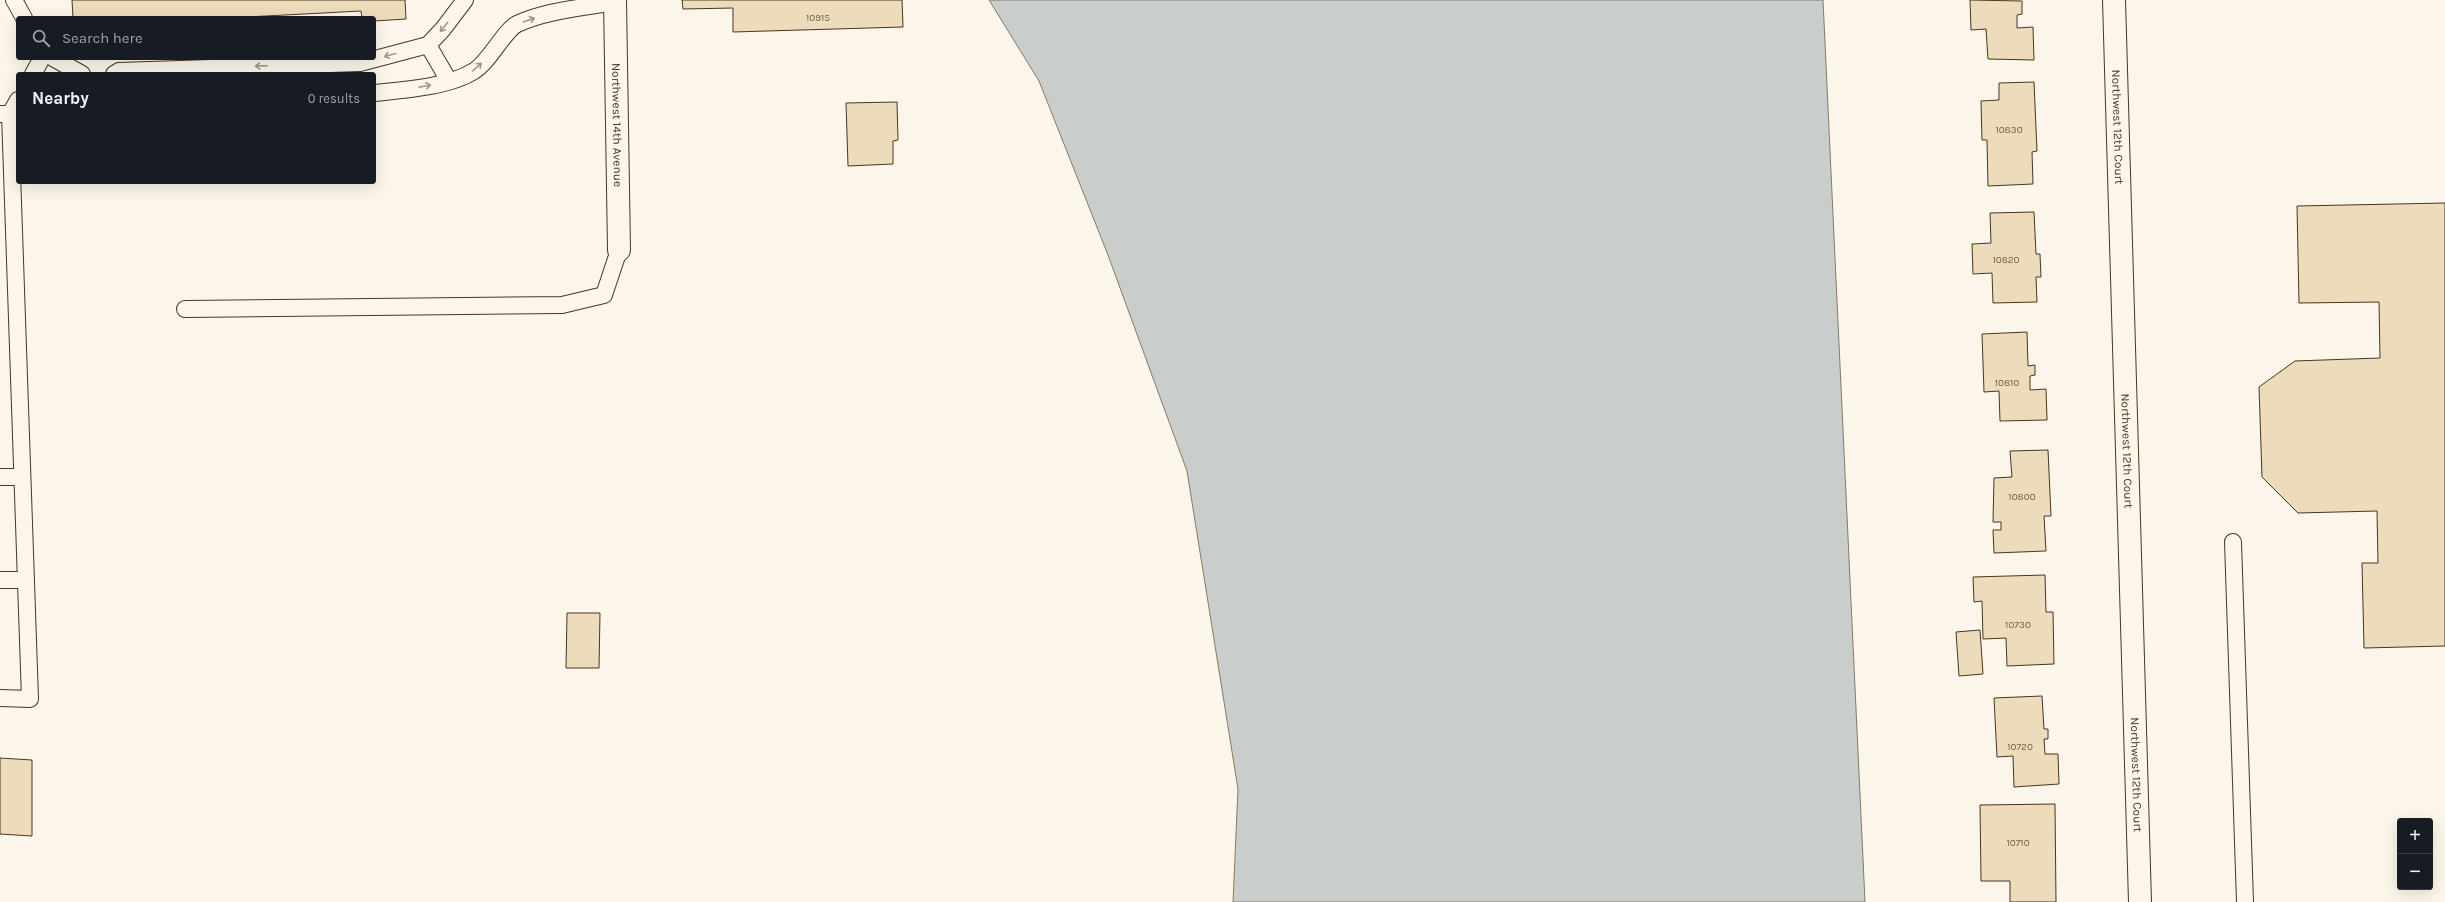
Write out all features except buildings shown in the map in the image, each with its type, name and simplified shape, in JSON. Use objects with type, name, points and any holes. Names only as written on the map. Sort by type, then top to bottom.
[{"type":"street","name":"Northwest 12th Court","points":[[2114,0],[2140,902]]},
{"type":"street","name":"Northwest 14th Avenue","points":[[615,1],[619,250]]},
{"type":"lane","points":[[14,0],[23,16]]},
{"type":"lane","points":[[376,59],[428,45],[443,30],[465,0]]},
{"type":"lane","points":[[376,93],[410,89],[449,81],[475,71],[516,25],[540,16],[615,1]]},
{"type":"lane","points":[[428,45],[449,81]]},
{"type":"lane","points":[[34,72],[41,60]]},
{"type":"lane","points":[[57,60],[78,72]]},
{"type":"lane","points":[[117,72],[360,63],[371,60]]},
{"type":"lane","points":[[0,698],[30,699],[22,477],[7,221],[5,114],[16,102]]},
{"type":"lane","points":[[185,309],[562,305],[604,295],[619,250]]},
{"type":"lane","points":[[0,477],[22,477]]},
{"type":"lane","points":[[2233,542],[2245,902]]},
{"type":"lane","points":[[0,580],[26,580]]},
{"type":"shaded area","points":[[989,0],[1823,0],[1865,902],[1233,902],[1238,789],[1187,471],[1108,255],[1039,81]]}]
